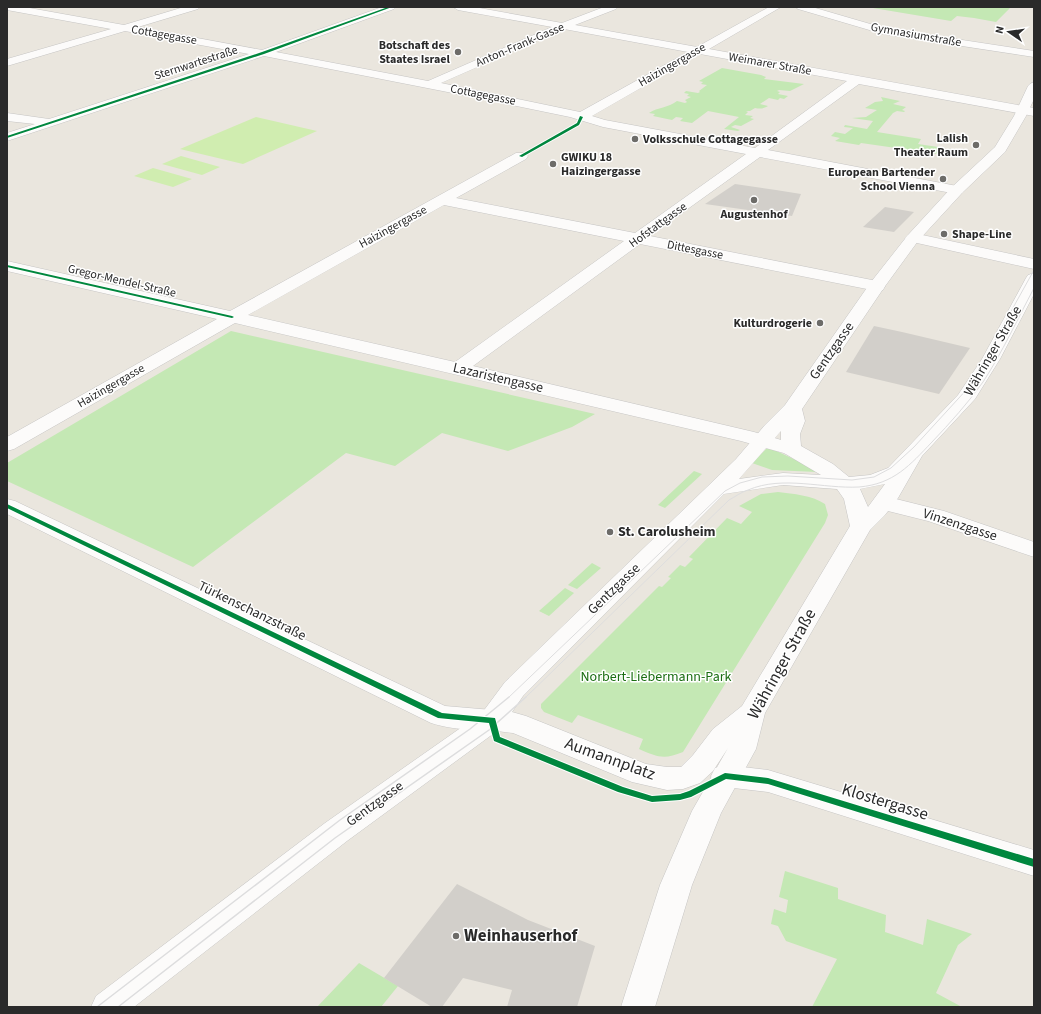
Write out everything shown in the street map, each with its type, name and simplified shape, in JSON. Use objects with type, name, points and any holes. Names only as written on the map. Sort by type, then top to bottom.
[{"type":"street","name":"Cottagegasse","points":[[7,7],[263,52],[468,92],[602,123],[957,190]]},
{"type":"street","points":[[7,64],[195,7]]},
{"type":"street","name":"Sternwartestraße","points":[[7,137],[263,52],[391,7]]},
{"type":"street","name":"Weimarer Straße","points":[[458,7],[1028,112]]},
{"type":"street","name":"Anton-Frank-Gasse","points":[[428,85],[563,26],[613,7]]},
{"type":"street","name":"Haizingergasse","points":[[581,117],[776,7]]},
{"type":"street","name":"Gymnasiumstraße","points":[[801,7],[894,33],[1034,54]]},
{"type":"street","name":"Hofstattgasse","points":[[458,368],[640,239],[857,80]]},
{"type":"street","name":"Gentzgasse","points":[[108,1007],[336,832],[492,720],[514,688],[743,463],[772,428],[792,409],[877,286],[914,238],[957,190],[1000,149],[1028,112],[1034,86]]},
{"type":"street","points":[[7,118],[53,122]]},
{"type":"street","name":"Haizingergasse","points":[[7,445],[232,317],[521,156]]},
{"type":"street","name":"Dittesgasse","points":[[443,200],[877,286]]},
{"type":"street","points":[[914,238],[1034,264]]},
{"type":"street","name":"Gregor-Mendel-Straße","points":[[7,266],[232,317]]},
{"type":"street","name":"Währinger Straße","points":[[843,483],[869,482],[886,477],[895,472],[965,399],[980,379],[1034,278]]},
{"type":"street","name":"Lazaristengasse","points":[[232,317],[458,368],[763,440]]},
{"type":"street","points":[[791,449],[790,434],[795,421],[792,409]]},
{"type":"street","points":[[763,440],[791,449],[829,472],[843,483],[852,495],[861,526]]},
{"type":"street","name":"Währinger Straße","points":[[638,1007],[676,885],[707,810],[725,776],[742,749],[752,713],[861,526],[884,503],[912,455]]},
{"type":"street","points":[[716,489],[783,479],[843,483]]},
{"type":"street","name":"Vinzenzgasse","points":[[884,503],[936,516],[1034,550]]},
{"type":"street","name":"Türkenschanzstraße","points":[[7,506],[441,716],[492,720]]},
{"type":"street","name":"Aumannplatz","points":[[492,720],[516,723],[642,774],[662,779],[675,780],[690,776],[702,765],[719,739],[752,713]]},
{"type":"street","name":"Klostergasse","points":[[725,776],[768,781],[1034,863]]},
{"type":"green space","points":[[873,8],[1010,8],[996,22],[957,16],[951,21]]},
{"type":"green space","points":[[722,68],[761,75],[766,77],[764,79],[804,84],[790,91],[777,91],[780,92],[778,94],[788,96],[784,99],[780,98],[778,100],[769,98],[760,104],[768,106],[746,111],[748,112],[745,115],[753,116],[750,118],[754,119],[741,126],[735,125],[731,127],[740,130],[738,131],[724,129],[739,117],[708,111],[692,123],[680,121],[683,118],[676,117],[672,120],[653,116],[655,114],[649,113],[677,101],[687,102],[685,100],[691,97],[687,96],[689,94],[684,93],[686,91],[700,92],[699,91],[707,85],[701,84],[703,82],[699,81]]},
{"type":"green space","points":[[881,97],[900,101],[893,104],[906,107],[902,110],[905,111],[904,112],[897,111],[893,113],[877,132],[921,139],[918,144],[945,148],[938,154],[861,143],[859,145],[835,141],[840,138],[831,136],[835,132],[845,134],[853,128],[844,127],[845,125],[867,129],[873,121],[852,118],[866,117],[877,110],[865,108],[875,102],[883,101]]},
{"type":"green space","points":[[256,117],[317,131],[243,164],[180,149]]},
{"type":"green space","points":[[181,156],[220,167],[202,175],[162,164]]},
{"type":"green space","points":[[153,168],[192,179],[173,187],[134,176]]},
{"type":"green space","points":[[231,331],[595,414],[572,427],[508,451],[442,433],[395,466],[346,453],[193,567],[7,481],[7,463]]},
{"type":"green space","points":[[770,448],[815,469],[817,472],[772,470],[752,463],[766,449]]},
{"type":"green space","points":[[694,471],[702,474],[665,508],[658,505]]},
{"type":"green space","name":"Norbert-Liebermann-Park","points":[[778,492],[802,495],[820,501],[825,504],[828,515],[825,523],[683,752],[665,757],[656,756],[639,749],[643,739],[578,715],[572,723],[544,712],[541,708],[541,704],[659,586],[662,587],[671,578],[668,577],[680,565],[685,567],[693,559],[689,557],[727,518],[741,524],[752,512],[739,506],[761,494]]},
{"type":"green space","points":[[592,563],[601,568],[577,589],[568,585]]},
{"type":"green space","points":[[565,588],[574,593],[549,616],[539,611]]},
{"type":"green space","points":[[785,871],[838,888],[838,899],[886,915],[885,932],[923,945],[927,919],[972,934],[958,945],[936,993],[962,1007],[812,1007],[837,959],[786,941],[778,926],[771,924],[774,909],[786,913],[788,900],[779,897]]},
{"type":"green space","points":[[359,963],[398,986],[381,1007],[317,1007]]},
{"type":"building","name":"Augustenhof","points":[[735,184],[801,194],[792,216],[705,204]]},
{"type":"building","points":[[885,207],[914,212],[894,232],[863,227]]},
{"type":"building","points":[[874,326],[970,348],[939,394],[846,372]]},
{"type":"building","name":"Weinhauserhof","points":[[457,884],[528,920],[595,946],[577,1007],[507,1007],[512,990],[463,978],[442,1007],[432,1007],[384,978]]},
{"type":"tram line","points":[[508,698],[725,491],[740,483],[762,477],[788,476],[852,480],[874,477],[891,468],[914,447],[969,387],[1034,270]]},
{"type":"tram line","points":[[525,698],[729,500],[740,493],[775,483],[859,487],[871,485],[892,478],[908,466],[952,420],[983,382],[1034,288]]},
{"type":"tram line","points":[[97,1007],[340,820],[470,729],[509,697]]},
{"type":"tram line","points":[[118,1007],[335,838],[489,730],[526,697]]},
{"type":"cycle path","points":[[7,137],[263,53],[391,7]]},
{"type":"cycle path","points":[[521,156],[578,124],[581,117]]},
{"type":"cycle path","points":[[7,266],[232,317]]},
{"type":"cycle path","points":[[7,506],[441,716],[492,720],[497,739],[621,790],[652,799],[680,797],[691,794],[725,776],[768,781],[1034,863]]},
{"type":"place","name":"Botschaft des Staates Israel","points":[[458,52]]},
{"type":"place","name":"Volksschule Cottagegasse","points":[[635,139]]},
{"type":"place","name":"Lalish Theater Raum","points":[[976,145]]},
{"type":"place","name":"GWIKU 18 Haizingergasse","points":[[553,164]]},
{"type":"place","name":"European Bartender School Vienna","points":[[943,179]]},
{"type":"place","name":"Augustenhof","points":[[754,200]]},
{"type":"place","name":"Shape-Line","points":[[944,234]]},
{"type":"place","name":"Kulturdrogerie","points":[[820,323]]},
{"type":"place","name":"St. Carolusheim","points":[[610,532]]},
{"type":"place","name":"Weinhauserhof","points":[[456,936]]}]
